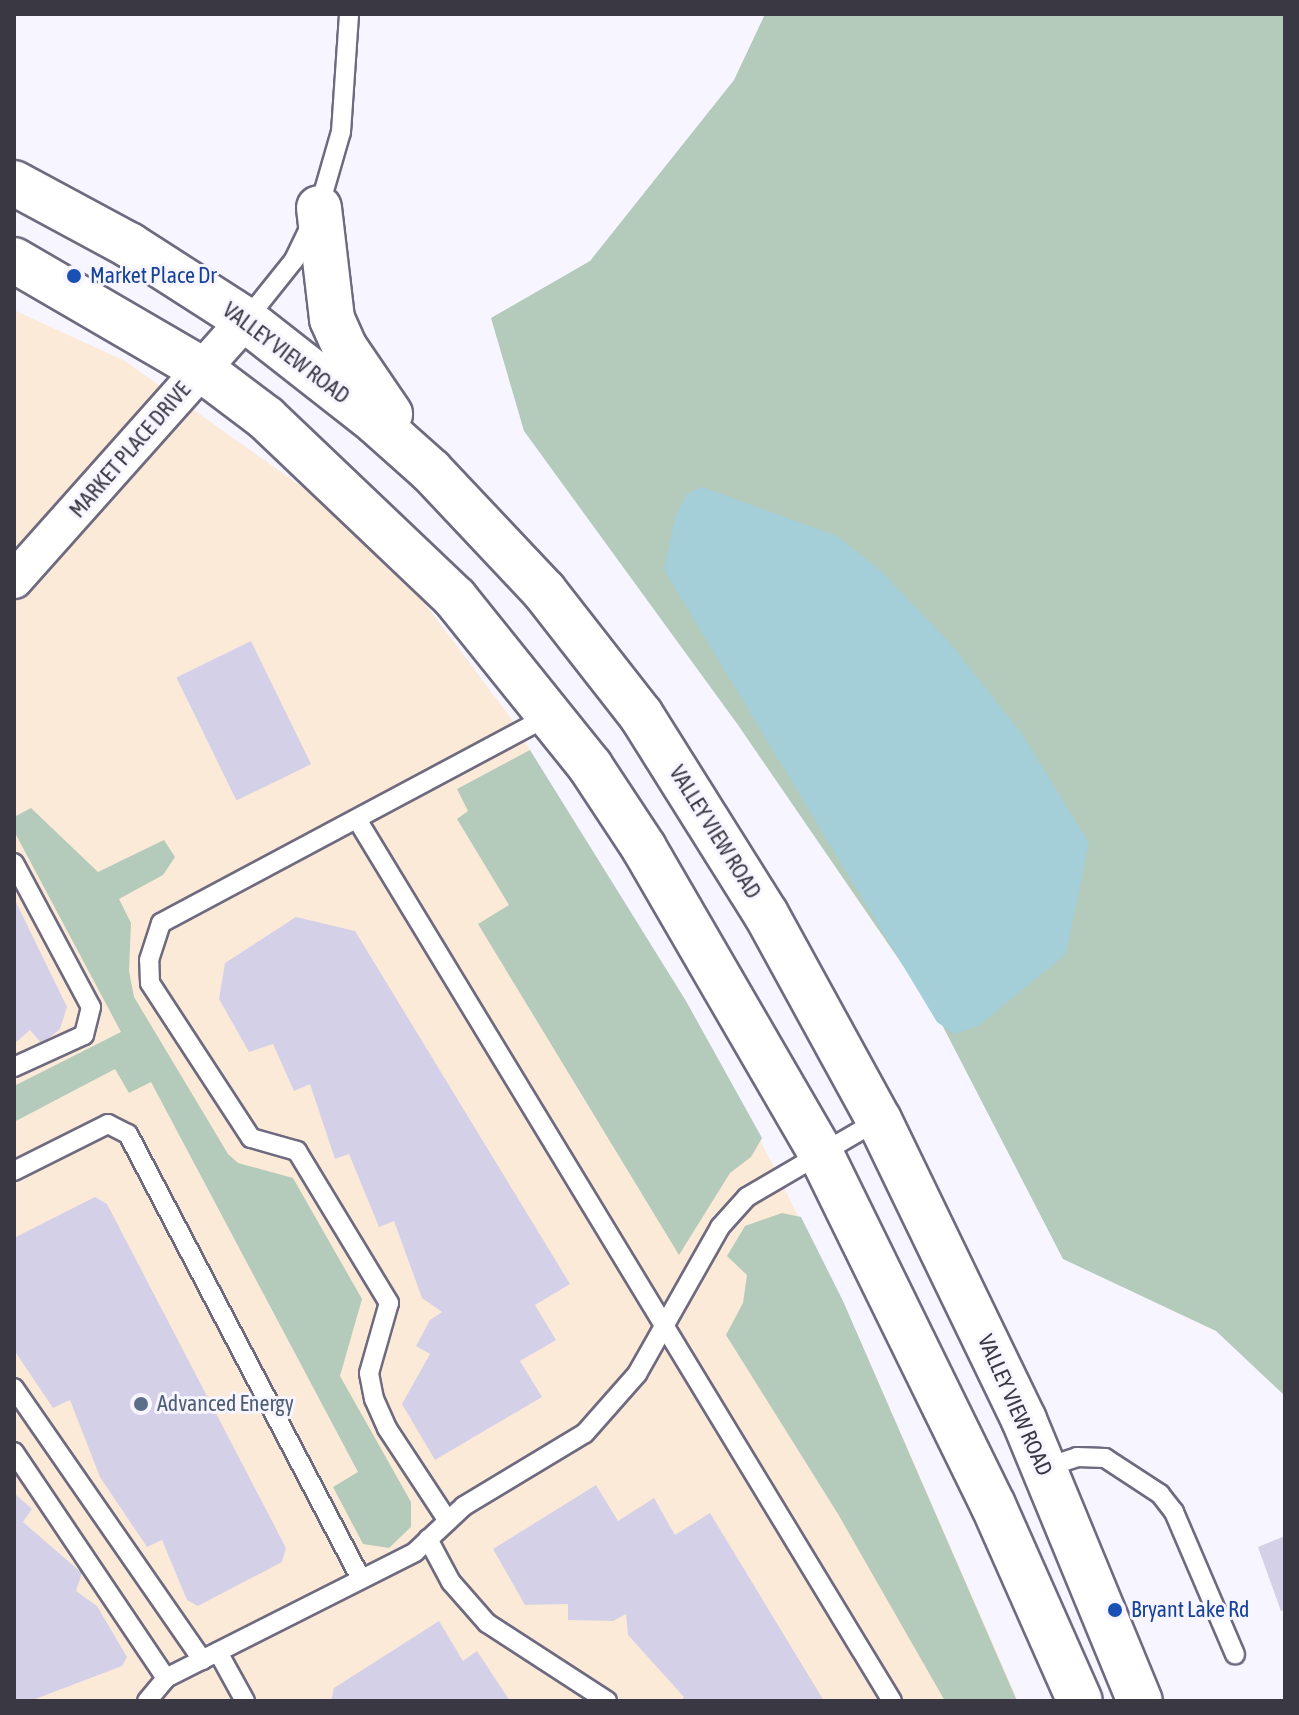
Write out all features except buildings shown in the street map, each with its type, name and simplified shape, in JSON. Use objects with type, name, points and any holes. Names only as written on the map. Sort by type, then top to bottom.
[{"type":"main road","name":"VALLEY VIEW ROAD","points":[[14,183],[129,245],[246,320],[431,471],[544,591],[641,715],[766,914],[879,1120],[1044,1468],[1140,1701]]},
{"type":"main road","points":[[319,208],[328,301],[336,329],[358,369],[431,471]]},
{"type":"main road","points":[[14,260],[201,369],[266,418],[376,518],[455,598],[552,715],[644,848],[819,1150],[999,1518],[1080,1701]]},
{"type":"street","name":"MARKET PLACE DRIVE","points":[[14,579],[246,320]]},
{"type":"lane","points":[[246,320],[294,260],[319,208],[341,132],[349,14]]},
{"type":"lane","points":[[448,1521],[387,1428],[374,1399],[369,1373],[389,1303],[297,1151],[251,1138],[150,983],[152,939],[161,923],[358,821],[552,715]]},
{"type":"lane","points":[[358,821],[892,1701]]},
{"type":"lane","points":[[14,863],[91,1007],[84,1035],[14,1067]]},
{"type":"lane","points":[[147,1701],[166,1678],[361,1579],[428,1539],[448,1521],[585,1433],[637,1374],[720,1227],[747,1197],[819,1150],[879,1120]]},
{"type":"lane","points":[[14,1171],[99,1127],[116,1125],[128,1134],[361,1579]]},
{"type":"lane","points":[[14,1388],[245,1701]]},
{"type":"lane","points":[[14,1452],[166,1678]]},
{"type":"lane","points":[[1044,1468],[1077,1457],[1105,1458],[1160,1494],[1174,1512],[1235,1654]]},
{"type":"lane","points":[[428,1539],[451,1582],[487,1623],[607,1701]]},
{"type":"shaded area","points":[[14,310],[125,361],[378,541],[510,717],[735,1090],[857,1333],[1018,1701],[14,1701]]},
{"type":"green space","points":[[765,14],[1285,14],[1285,1396],[1216,1331],[1063,1259],[937,1015],[738,725],[524,431],[491,318],[590,261],[734,80]]},
{"type":"green space","points":[[530,750],[686,1001],[762,1138],[751,1157],[730,1173],[679,1255],[478,924],[509,905],[457,819],[468,811],[457,789]]},
{"type":"green space","points":[[31,808],[98,872],[164,840],[175,857],[163,875],[119,899],[131,923],[129,971],[134,997],[228,1154],[238,1163],[293,1178],[362,1299],[340,1376],[411,1502],[411,1527],[389,1548],[363,1544],[333,1487],[358,1472],[151,1082],[129,1093],[115,1069],[14,1122],[14,1086],[121,1032],[14,831],[14,817]]},
{"type":"green space","points":[[782,1213],[801,1217],[843,1301],[1017,1701],[945,1701],[838,1514],[726,1335],[743,1303],[747,1275],[727,1256],[745,1226]]},
{"type":"water","points":[[702,487],[837,536],[881,571],[949,642],[1022,734],[1089,843],[1066,954],[978,1026],[954,1034],[937,1022],[664,570],[675,517],[687,494]]},
{"type":"place","name":"Market Place Dr","points":[[74,276]]},
{"type":"place","name":"Advanced Energy","points":[[141,1404]]},
{"type":"place","name":"Bryant Lake Rd","points":[[1115,1610]]}]
